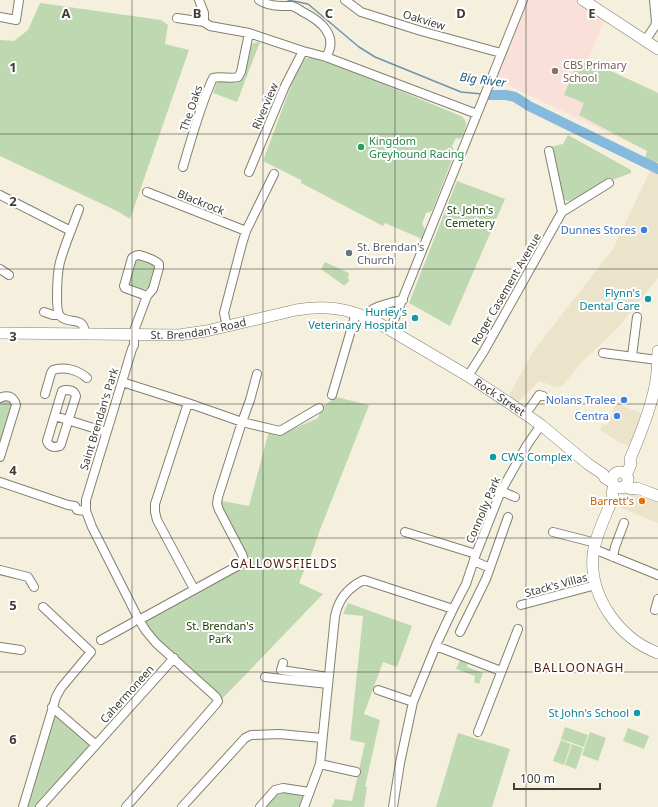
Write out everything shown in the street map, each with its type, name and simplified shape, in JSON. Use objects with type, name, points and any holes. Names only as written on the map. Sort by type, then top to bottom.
[{"type":"main road","points":[[583,0],[658,49]]},
{"type":"main road","name":"St. Brendan's Road","points":[[0,333],[85,333],[134,339],[148,335],[193,334],[310,308],[334,308],[361,315],[390,330]]},
{"type":"main road","name":"Rock Street","points":[[390,330],[468,376],[526,415],[603,474],[605,478],[620,480]]},
{"type":"main road","points":[[658,351],[657,375],[648,413],[630,459],[626,462],[616,494],[612,497],[595,546],[593,563],[596,585],[608,612],[626,634],[638,643],[658,653]]},
{"type":"main road","points":[[620,480],[632,489],[637,488],[658,496]]},
{"type":"street","points":[[0,16],[16,20],[19,0]]},
{"type":"street","points":[[199,0],[204,13],[204,22]]},
{"type":"street","points":[[259,0],[263,3],[276,6],[292,6],[313,17],[324,27],[330,36],[331,44],[326,57]]},
{"type":"street","name":"Oakview","points":[[345,0],[361,12],[421,31],[501,53]]},
{"type":"street","points":[[390,330],[523,0]]},
{"type":"street","points":[[645,41],[656,22],[654,0]]},
{"type":"street","points":[[177,18],[204,22],[210,26],[249,33],[302,51],[326,57],[477,114]]},
{"type":"street","name":"The Oaks","points":[[183,167],[197,121],[213,78],[218,77],[233,79],[238,77],[242,72],[249,33]]},
{"type":"street","name":"Riverview","points":[[249,172],[285,86],[302,51]]},
{"type":"street","points":[[549,151],[562,212]]},
{"type":"street","points":[[227,327],[224,313],[238,255],[246,232],[274,174]]},
{"type":"street","name":"Roger Casement Avenue","points":[[468,376],[484,351],[562,212],[609,184]]},
{"type":"street","name":"Blackrock","points":[[147,192],[246,232]]},
{"type":"street","points":[[0,195],[71,231]]},
{"type":"street","points":[[59,315],[57,300],[60,262],[79,209]]},
{"type":"street","points":[[138,255],[155,261],[158,264],[159,268],[153,289],[147,296],[125,288],[124,286],[132,258],[134,256],[138,255]]},
{"type":"street","points":[[0,269],[9,275]]},
{"type":"street","name":"Saint Brendan's Park","points":[[138,619],[92,527],[86,510],[86,500],[147,296]]},
{"type":"street","points":[[332,395],[361,315],[377,307],[403,300]]},
{"type":"street","points":[[44,312],[59,315],[62,318],[81,323],[85,327],[85,333]]},
{"type":"street","points":[[632,356],[637,317]]},
{"type":"street","points":[[603,354],[658,360]]},
{"type":"street","points":[[45,394],[53,370],[62,368],[68,369],[87,378]]},
{"type":"street","points":[[101,640],[240,564],[244,560],[217,504],[257,374]]},
{"type":"street","points":[[122,382],[242,422],[280,431],[319,408]]},
{"type":"street","points":[[65,390],[73,391],[76,396],[68,420],[60,446],[50,446],[47,441],[62,391],[65,390]]},
{"type":"street","points":[[526,415],[539,395],[543,396]]},
{"type":"street","points":[[0,398],[6,396],[11,397],[15,401],[16,405],[0,457]]},
{"type":"street","points":[[188,403],[155,504],[155,512],[157,520],[194,589]]},
{"type":"street","points":[[55,416],[106,432]]},
{"type":"street","name":"Connolly Park","points":[[393,807],[400,763],[413,702],[436,646],[466,584],[501,491],[540,425]]},
{"type":"street","points":[[0,482],[75,506],[77,510],[86,510]]},
{"type":"street","points":[[501,491],[515,497]]},
{"type":"street","points":[[75,506],[86,500]]},
{"type":"street","points":[[460,632],[486,579],[508,517]]},
{"type":"street","points":[[613,557],[624,523]]},
{"type":"street","points":[[405,532],[475,558],[490,568]]},
{"type":"street","points":[[553,532],[595,546],[613,557],[658,575]]},
{"type":"street","points":[[0,570],[28,577],[34,587]]},
{"type":"street","points":[[304,807],[320,764],[335,616],[339,604],[346,594],[358,582],[364,580],[453,609]]},
{"type":"street","name":"Stack's Villas","points":[[521,605],[596,585]]},
{"type":"street","points":[[655,610],[658,599]]},
{"type":"street","points":[[23,807],[56,696],[91,652],[43,607]]},
{"type":"street","points":[[126,807],[218,701],[216,697],[156,643],[138,619]]},
{"type":"street","points":[[478,732],[518,629]]},
{"type":"street","points":[[436,646],[501,671]]},
{"type":"street","points":[[0,647],[21,650]]},
{"type":"street","name":"Cahermoneen","points":[[40,807],[174,658]]},
{"type":"street","points":[[283,663],[281,670],[328,681]]},
{"type":"street","points":[[265,677],[328,681]]},
{"type":"street","points":[[378,690],[413,702]]},
{"type":"street","points":[[52,707],[96,745]]},
{"type":"street","points":[[182,807],[245,738],[251,736],[279,734],[322,738]]},
{"type":"street","points":[[320,764],[356,772]]},
{"type":"street","points":[[260,807],[275,790],[283,788],[309,792]]},
{"type":"shaded area","name":"CBS Primary School","points":[[528,0],[577,0],[605,19],[588,61],[658,92],[658,112],[647,151],[497,80]]},
{"type":"shaded area","points":[[658,161],[658,278],[618,328],[582,362],[562,386],[557,387],[539,381],[516,405],[507,398],[535,349],[613,249],[649,173],[653,170]]},
{"type":"shaded area","points":[[616,403],[643,414],[633,447],[620,443],[600,430],[602,424],[607,425]]},
{"type":"shaded area","points":[[624,491],[658,502],[658,523],[619,507]]},
{"type":"green space","points":[[40,3],[161,20],[168,25],[165,44],[189,50],[130,219],[117,211],[0,156],[0,40],[14,41],[28,30]]},
{"type":"green space","points":[[257,42],[260,43],[237,102],[213,93],[217,82],[219,81],[234,82],[244,78],[252,44]]},
{"type":"green space","name":"Kingdom Greyhound Racing","points":[[313,58],[352,71],[461,116],[464,119],[466,126],[462,137],[459,139],[456,138],[452,146],[455,152],[432,211],[426,213],[422,224],[425,230],[422,239],[385,223],[383,226],[301,183],[301,180],[263,161],[301,59]]},
{"type":"green space","points":[[578,60],[598,68],[591,85],[600,66],[658,93],[658,161],[656,164],[645,158],[647,151],[579,115],[584,103],[564,95]]},
{"type":"green space","points":[[568,135],[631,170],[631,173],[607,182],[577,200],[567,201],[562,198],[550,147],[563,144]]},
{"type":"green space","name":"St. John's Cemetery","points":[[457,181],[505,199],[450,326],[409,303]]},
{"type":"green space","points":[[138,258],[155,265],[149,287],[144,289],[139,289],[128,285],[133,259]]},
{"type":"green space","points":[[325,262],[349,273],[349,281],[343,285],[321,269]]},
{"type":"green space","name":"St. Brendan's Park","points":[[336,397],[369,405],[309,561],[299,583],[323,594],[222,699],[153,637],[146,620],[250,563],[221,509],[222,501],[249,506],[269,431],[282,434],[318,418],[322,407]]},
{"type":"green space","points":[[7,399],[13,405],[0,447],[0,402]]},
{"type":"green space","points":[[348,603],[412,626],[397,667],[383,662],[364,714],[380,720],[365,787],[367,787],[364,807],[332,807],[335,799],[352,801],[365,743],[350,740],[363,616],[343,614]]},
{"type":"green space","points":[[460,660],[468,663],[467,667],[483,673],[479,684],[474,682],[475,676],[456,669]]},
{"type":"green space","points":[[54,713],[90,743],[90,746],[36,807],[25,807]]},
{"type":"green space","points":[[565,727],[588,735],[584,747],[561,739]]},
{"type":"green space","points":[[628,728],[649,736],[644,749],[623,741]]},
{"type":"green space","points":[[590,732],[606,738],[598,761],[582,755]]},
{"type":"green space","points":[[458,733],[510,749],[492,807],[436,807]]},
{"type":"green space","points":[[561,740],[571,744],[564,765],[553,761]]},
{"type":"green space","points":[[572,744],[583,748],[576,769],[565,765]]},
{"type":"green space","points":[[283,791],[303,794],[299,807],[263,807],[278,792]]},
{"type":"waterway","name":"Big River","points":[[288,0],[308,4],[359,47],[375,57],[461,92],[482,94]]},
{"type":"waterway","name":"Big River","points":[[485,95],[506,95],[515,97],[529,106],[658,169]]},
{"type":"place","name":"CBS Primary School","points":[[555,71]]},
{"type":"place","name":"Kingdom Greyhound Racing","points":[[361,147]]},
{"type":"place","name":"Dunnes Stores","points":[[644,230]]},
{"type":"place","name":"St. Brendan's Church","points":[[349,253]]},
{"type":"place","name":"Flynn's Dental Care","points":[[648,299]]},
{"type":"place","name":"Hurley's Veterinary Hospital","points":[[415,318]]},
{"type":"place","name":"Nolans Tralee","points":[[624,400]]},
{"type":"place","name":"Centra","points":[[617,416]]},
{"type":"place","name":"CWS Complex","points":[[493,457]]},
{"type":"place","name":"Barrett's","points":[[642,501]]},
{"type":"place","name":"St John's School","points":[[637,713]]},
{"type":"district","name":"GALLOWSFIELDS","points":[[284,564]]},
{"type":"district","name":"BALLOONAGH","points":[[579,668]]}]
